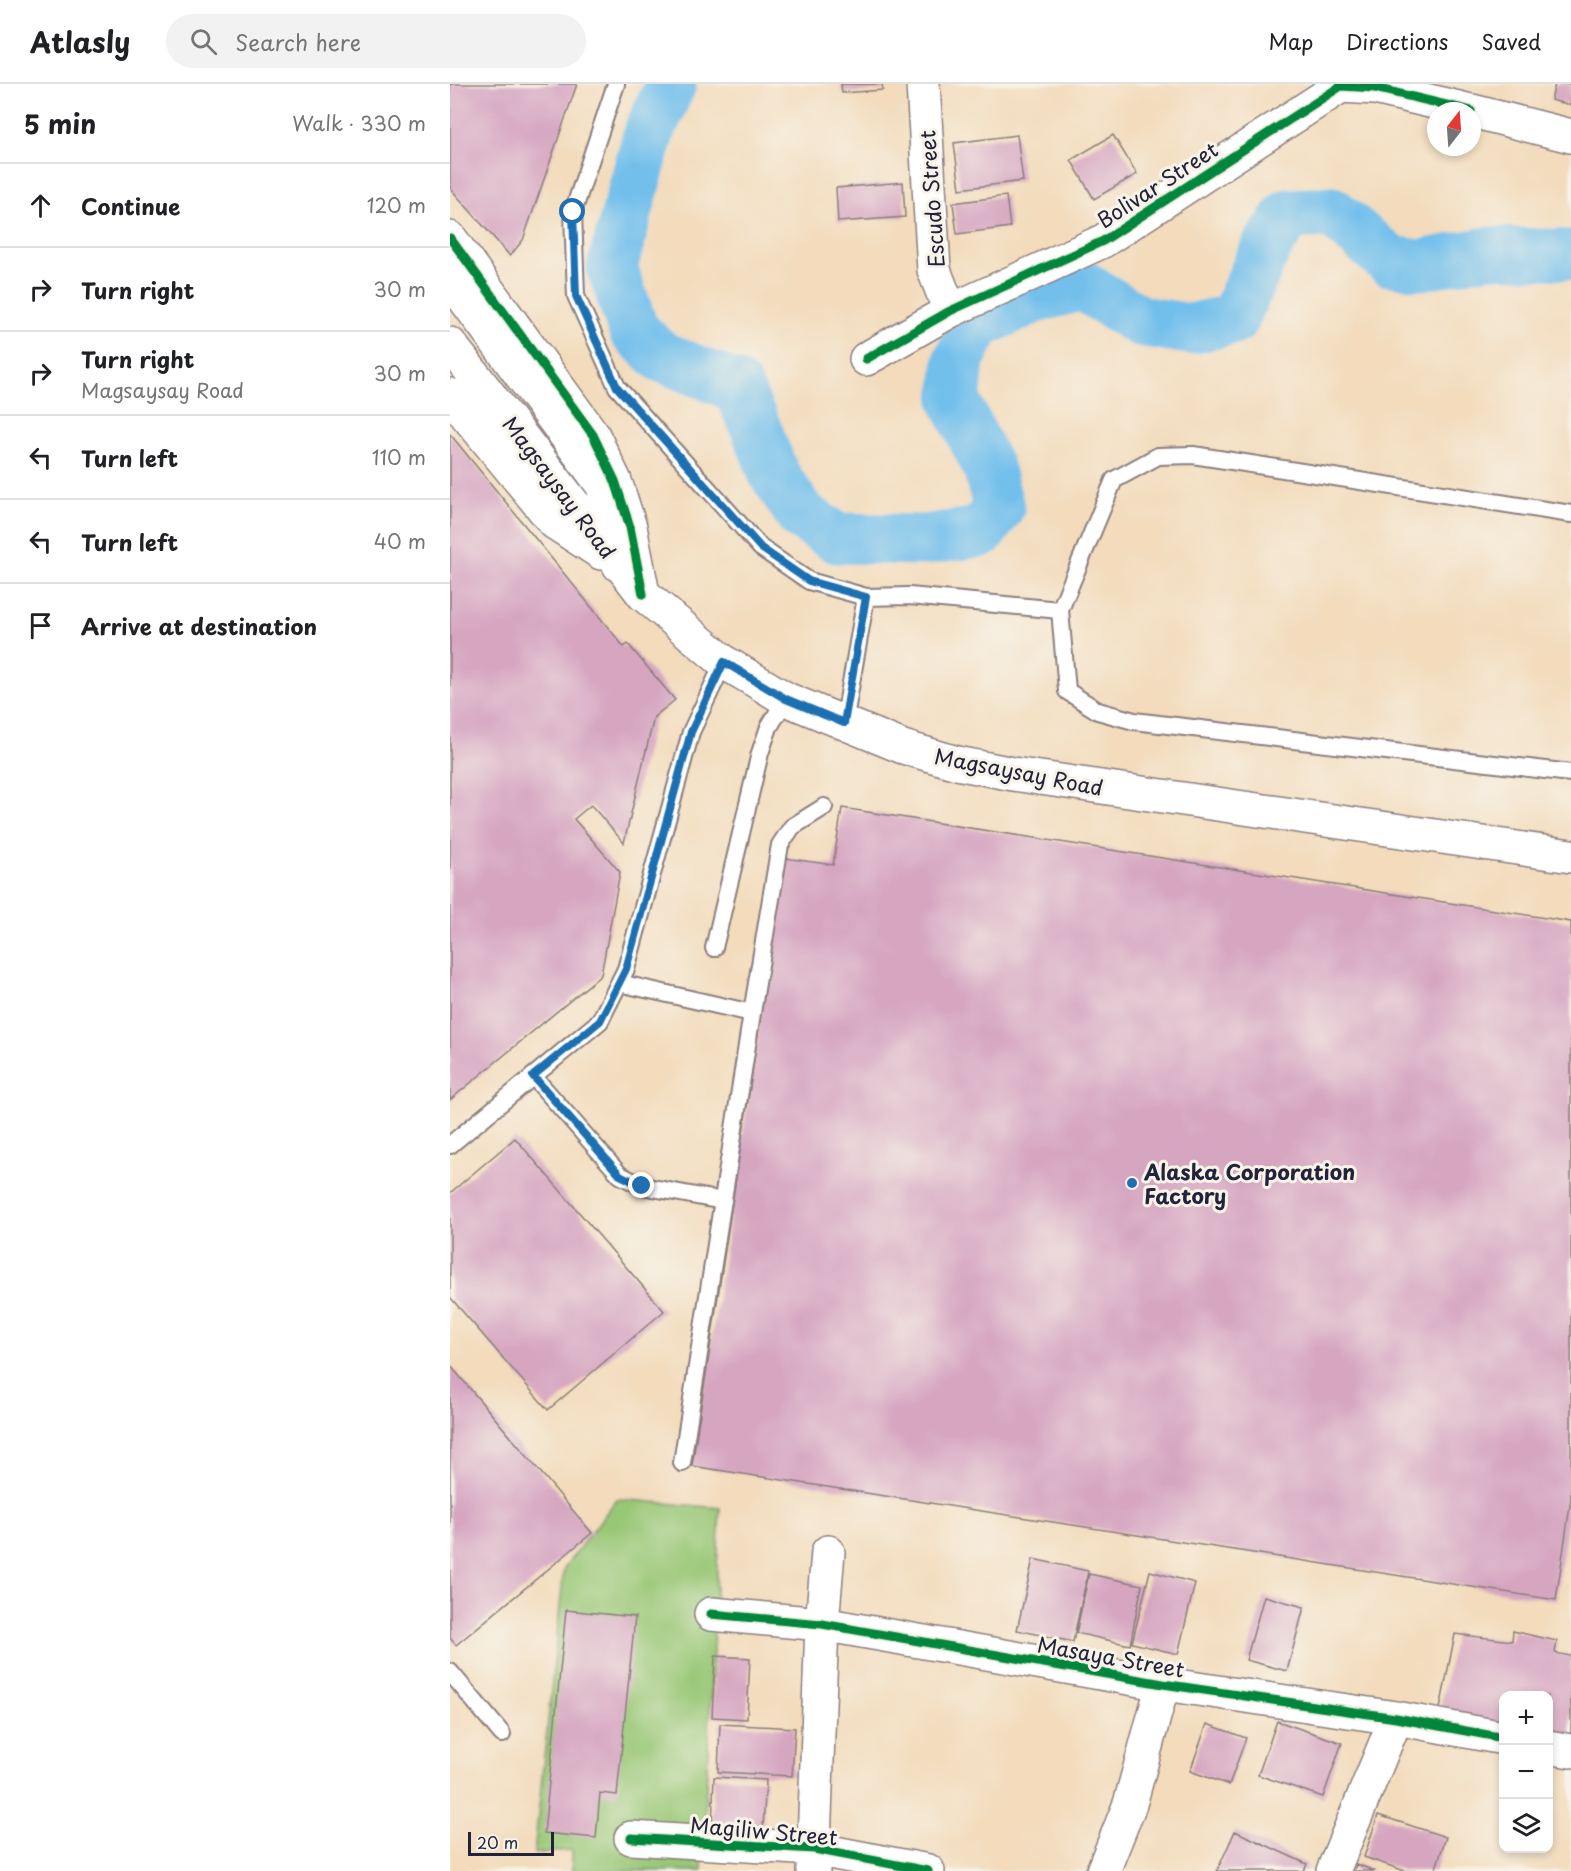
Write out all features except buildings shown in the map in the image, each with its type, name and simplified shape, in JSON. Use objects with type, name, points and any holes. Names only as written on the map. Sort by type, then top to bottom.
[{"type":"main road","name":"Escudo Street","points":[[923,84],[934,270],[950,311]]},
{"type":"main road","name":"Bolivar Street","points":[[866,359],[950,311],[1103,241],[1341,86],[1376,88],[1434,102]]},
{"type":"main road","name":"Bolivar Street","points":[[1481,113],[1571,136]]},
{"type":"main road","points":[[450,237],[593,435],[615,481],[630,527],[643,594]]},
{"type":"main road","points":[[450,279],[603,486],[619,565]]},
{"type":"main road","name":"Magsaysay Road","points":[[450,344],[643,594],[724,662],[786,699],[914,750],[957,763],[1013,774],[1571,856]]},
{"type":"main road","points":[[450,395],[555,523],[619,565]]},
{"type":"main road","points":[[813,1860],[822,1624],[828,1552]]},
{"type":"main road","name":"Masaya Street","points":[[711,1614],[822,1624],[1163,1684],[1396,1718],[1499,1737]]},
{"type":"main road","points":[[1103,1871],[1130,1804],[1163,1684]]},
{"type":"main road","points":[[1333,1871],[1396,1718]]},
{"type":"main road","points":[[1553,1748],[1571,1751]]},
{"type":"main road","name":"Magiliw Street","points":[[631,1838],[928,1871]]},
{"type":"lane","points":[[616,84],[573,212],[576,296],[617,387],[761,548],[809,581],[866,597],[909,596],[1060,610]]},
{"type":"lane","points":[[1571,514],[1192,455],[1158,456],[1114,480],[1060,610],[1067,691],[1098,711],[1134,721],[1571,772]]},
{"type":"lane","points":[[844,723],[866,597]]},
{"type":"lane","points":[[450,1145],[600,1021],[626,969],[691,732],[724,662]]},
{"type":"lane","points":[[714,948],[760,753],[769,727],[786,699]]},
{"type":"lane","points":[[682,1463],[780,845],[792,827],[824,807]]},
{"type":"lane","points":[[619,983],[752,1013]]},
{"type":"lane","points":[[533,1076],[620,1175],[642,1186],[723,1201]]},
{"type":"lane","points":[[450,1671],[502,1734]]},
{"type":"green space","points":[[617,1499],[720,1508],[702,1871],[572,1871],[572,1850],[534,1854],[564,1568]]},
{"type":"waterway","points":[[671,84],[649,132],[612,268],[634,331],[662,357],[737,387],[774,474],[801,515],[837,538],[923,540],[981,532],[999,507],[988,467],[955,401],[959,359],[977,324],[1032,299],[1082,285],[1140,321],[1190,329],[1234,319],[1267,246],[1289,214],[1332,212],[1390,261],[1422,265],[1487,252],[1571,255]]},
{"type":"cycle path","points":[[866,359],[950,311],[1103,241],[1341,86],[1375,88],[1433,102]]},
{"type":"cycle path","points":[[450,238],[593,435],[615,481],[630,527],[643,594]]},
{"type":"cycle path","points":[[711,1614],[822,1624],[1163,1684],[1396,1718],[1499,1737]]},
{"type":"cycle path","points":[[631,1838],[814,1849],[928,1871]]},
{"type":"place","name":"Alaska Corporation Factory","points":[[1132,1183]]},
{"type":"route","points":[[573,212],[576,296],[617,387],[761,548],[809,581],[866,597],[844,723],[786,699],[724,662],[691,732],[626,969],[600,1021],[533,1076],[620,1175],[642,1186]]}]
